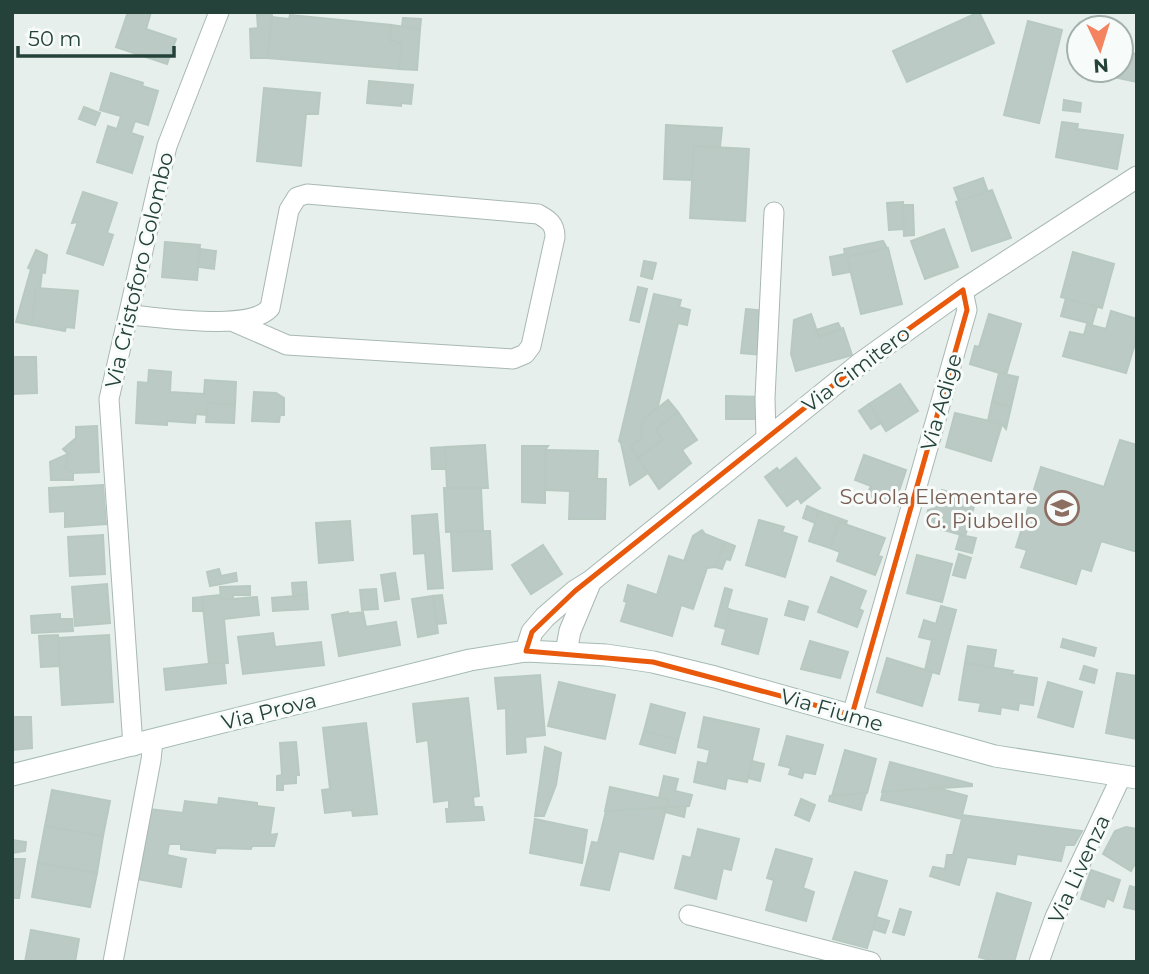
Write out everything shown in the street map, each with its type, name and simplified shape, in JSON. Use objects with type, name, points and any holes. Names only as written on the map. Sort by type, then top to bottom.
[{"type":"main road","name":"Via Cimitero","points":[[526,650],[532,632],[575,591],[861,363],[963,289],[1137,177]]},
{"type":"main road","name":"Via Cimitero","points":[[566,652],[570,631],[590,581]]},
{"type":"main road","name":"Via Fiume","points":[[526,650],[653,663],[995,756],[1129,778]]},
{"type":"main road","name":"Via Prova","points":[[12,775],[470,660],[526,650]]},
{"type":"street","name":"Via Cristoforo Colombo","points":[[113,962],[151,760],[143,743],[110,399],[167,146],[219,12]]},
{"type":"street","points":[[234,322],[274,341],[286,345],[513,359],[525,354],[531,346],[555,228],[550,221],[538,215],[307,194],[297,197],[289,210],[271,308],[270,329],[274,341]]},
{"type":"street","points":[[766,438],[765,398],[774,212]]},
{"type":"street","name":"Via Adige","points":[[852,716],[967,310],[963,289]]},
{"type":"street","points":[[129,314],[234,322],[253,319],[271,308]]},
{"type":"street","name":"Via Livenza","points":[[1039,962],[1055,917],[1129,778]]},
{"type":"street","points":[[689,915],[872,962]]},
{"type":"highlighted area","points":[[963,290],[967,310],[852,715],[653,662],[526,651],[532,632],[575,591],[861,363]]},
{"type":"building","points":[[128,12],[151,12],[146,29],[176,39],[167,64],[116,47]]},
{"type":"building","points":[[979,12],[994,43],[907,82],[893,51]]},
{"type":"building","points":[[272,14],[268,58],[251,58],[250,29],[258,28],[257,15]]},
{"type":"building","points":[[290,15],[391,25],[390,40],[402,43],[399,69],[268,58],[272,17],[289,19]]},
{"type":"building","points":[[403,18],[421,19],[420,29],[402,26]]},
{"type":"building","points":[[1028,21],[1062,30],[1039,123],[1004,115]]},
{"type":"building","points":[[391,25],[420,29],[417,70],[399,69],[402,43],[390,40]]},
{"type":"building","points":[[1135,54],[1137,54],[1135,82]]},
{"type":"building","points":[[111,73],[143,83],[142,86],[158,91],[148,125],[135,121],[131,133],[143,137],[132,173],[97,162],[108,126],[117,129],[121,116],[100,110]]},
{"type":"building","points":[[369,81],[413,85],[411,104],[401,103],[401,106],[367,103]]},
{"type":"building","points":[[264,88],[320,93],[318,114],[306,114],[301,166],[257,161]]},
{"type":"building","points":[[1064,100],[1081,103],[1080,112],[1063,110]]},
{"type":"building","points":[[84,107],[100,113],[95,125],[79,119]]},
{"type":"building","points":[[1062,122],[1078,124],[1077,129],[1123,135],[1117,169],[1056,157]]},
{"type":"building","points":[[666,125],[722,128],[720,147],[694,146],[692,180],[664,179]]},
{"type":"building","points":[[694,146],[749,149],[745,221],[690,218]]},
{"type":"building","points":[[983,178],[988,192],[959,201],[954,188]]},
{"type":"building","points":[[992,190],[1011,238],[972,251],[956,202]]},
{"type":"building","points":[[83,192],[117,203],[107,233],[113,235],[103,265],[67,253],[78,222],[72,223]]},
{"type":"building","points":[[903,202],[904,229],[889,230],[887,203]]},
{"type":"building","points":[[903,205],[913,205],[914,235],[904,236]]},
{"type":"building","points":[[944,229],[958,267],[925,279],[911,241]]},
{"type":"building","points":[[883,241],[888,250],[847,257],[850,272],[833,275],[830,257],[845,254],[844,249]]},
{"type":"building","points":[[165,242],[200,245],[197,280],[162,277]]},
{"type":"building","points":[[888,248],[902,304],[861,314],[847,257]]},
{"type":"building","points":[[200,249],[216,251],[214,269],[198,267]]},
{"type":"building","points":[[36,250],[47,255],[40,289],[36,288],[32,325],[16,322],[31,269],[28,268]]},
{"type":"building","points":[[1073,252],[1114,264],[1102,308],[1061,297]]},
{"type":"building","points":[[644,261],[656,263],[652,279],[641,276]]},
{"type":"building","points":[[638,287],[647,289],[639,322],[630,320]]},
{"type":"building","points":[[36,288],[78,291],[74,328],[66,327],[65,331],[32,325]]},
{"type":"building","points":[[654,294],[681,300],[679,307],[690,310],[687,325],[678,323],[658,406],[644,419],[641,427],[642,438],[631,447],[648,473],[630,485],[619,441]]},
{"type":"building","points":[[1066,298],[1097,307],[1092,324],[1061,316]]},
{"type":"building","points":[[746,309],[766,311],[762,355],[741,353]]},
{"type":"building","points":[[1111,311],[1137,319],[1137,337],[1126,373],[1063,356],[1070,332],[1084,335],[1087,324],[1106,329]]},
{"type":"building","points":[[811,314],[819,337],[843,328],[852,355],[796,371],[791,354],[794,320]]},
{"type":"building","points":[[989,314],[1021,324],[1006,375],[970,364],[975,346],[979,347]]},
{"type":"building","points":[[838,323],[841,329],[819,337],[816,330]]},
{"type":"building","points":[[12,357],[36,357],[37,393],[12,394]]},
{"type":"building","points":[[149,370],[171,372],[170,392],[204,394],[205,380],[236,382],[235,405],[208,403],[206,415],[196,414],[195,423],[136,423],[138,382],[148,383]]},
{"type":"building","points":[[999,373],[1018,377],[1011,407],[992,402]]},
{"type":"building","points":[[900,384],[918,411],[886,431],[869,404]]},
{"type":"building","points":[[254,392],[276,393],[284,398],[284,415],[280,415],[279,422],[252,421]]},
{"type":"building","points":[[726,396],[761,397],[760,419],[726,419]]},
{"type":"building","points":[[668,400],[678,412],[656,429],[663,440],[638,458],[631,447],[642,438],[641,427],[644,419]]},
{"type":"building","points":[[992,402],[1011,407],[1006,429],[1002,424],[988,421]]},
{"type":"building","points":[[208,403],[235,405],[234,423],[206,422]]},
{"type":"building","points":[[869,404],[881,423],[871,429],[859,411]]},
{"type":"building","points":[[678,412],[697,440],[682,450],[691,463],[659,489],[638,458],[663,440],[656,429]]},
{"type":"building","points":[[955,413],[1002,424],[991,461],[946,447]]},
{"type":"building","points":[[97,426],[99,472],[73,473],[65,468],[68,454],[63,449],[76,438],[76,427]]},
{"type":"building","points":[[1120,440],[1137,445],[1137,552],[1101,541],[1091,571],[1081,568],[1076,584],[1021,567],[1027,550],[1016,547],[1041,467],[1104,487]]},
{"type":"building","points":[[485,445],[488,488],[447,488],[445,447]]},
{"type":"building","points":[[522,446],[548,446],[545,450],[545,503],[522,502]]},
{"type":"building","points":[[445,447],[446,469],[432,469],[431,448]]},
{"type":"building","points":[[545,450],[598,451],[597,479],[606,479],[605,519],[569,519],[570,491],[545,490]]},
{"type":"building","points":[[68,454],[65,468],[73,473],[73,480],[51,480],[50,462]]},
{"type":"building","points":[[864,455],[906,470],[899,491],[903,492],[898,506],[867,495],[871,486],[855,480]]},
{"type":"building","points":[[796,458],[820,488],[801,503],[798,498],[787,506],[765,477],[777,468],[779,471]]},
{"type":"building","points":[[103,485],[106,524],[65,527],[65,511],[50,512],[49,488]]},
{"type":"building","points":[[444,488],[481,488],[483,531],[446,532]]},
{"type":"building","points":[[942,490],[976,500],[965,536],[929,526],[926,521],[928,510],[936,508]]},
{"type":"building","points":[[807,506],[819,511],[815,523],[803,518]]},
{"type":"building","points":[[819,511],[847,521],[846,524],[839,522],[830,548],[809,541]]},
{"type":"building","points":[[437,514],[443,588],[428,589],[425,553],[414,554],[412,516]]},
{"type":"building","points":[[759,520],[784,527],[782,532],[797,537],[785,577],[746,565]]},
{"type":"building","points":[[350,521],[353,560],[319,563],[316,523]]},
{"type":"building","points":[[839,522],[885,538],[875,575],[837,561],[840,552],[830,548]]},
{"type":"building","points":[[702,530],[705,534],[725,542],[715,567],[707,568],[693,609],[681,605],[672,636],[621,621],[627,602],[624,601],[628,585],[657,595],[669,556],[684,561],[693,536]]},
{"type":"building","points":[[490,531],[492,569],[453,571],[451,532]]},
{"type":"building","points":[[103,535],[105,574],[70,576],[68,537]]},
{"type":"building","points":[[960,535],[976,538],[972,553],[956,549]]},
{"type":"building","points":[[725,542],[735,546],[730,560],[726,559],[722,569],[715,567]]},
{"type":"building","points":[[543,545],[562,574],[531,594],[512,565]]},
{"type":"building","points":[[959,554],[971,558],[965,578],[953,575]]},
{"type":"building","points":[[917,555],[952,564],[942,602],[907,593]]},
{"type":"building","points":[[219,569],[221,576],[236,573],[237,581],[210,586],[207,572]]},
{"type":"building","points":[[395,573],[399,599],[385,601],[381,575]]},
{"type":"building","points":[[831,577],[866,591],[859,609],[863,611],[857,627],[818,612]]},
{"type":"building","points":[[306,582],[307,595],[293,596],[292,583]]},
{"type":"building","points":[[107,584],[110,623],[75,626],[72,587]]},
{"type":"building","points":[[250,586],[250,595],[233,595],[233,600],[221,600],[220,587]]},
{"type":"building","points":[[725,588],[732,590],[727,608],[731,610],[726,629],[715,626]]},
{"type":"building","points":[[376,589],[378,609],[362,610],[360,590]]},
{"type":"building","points":[[220,595],[221,600],[257,597],[259,615],[224,619],[228,663],[209,664],[202,597]]},
{"type":"building","points":[[307,595],[308,609],[273,611],[272,598]]},
{"type":"building","points":[[442,595],[446,623],[437,624],[433,596]]},
{"type":"building","points":[[433,596],[438,633],[418,637],[412,599]]},
{"type":"building","points":[[202,597],[202,611],[193,611],[193,598]]},
{"type":"building","points":[[789,601],[808,607],[804,620],[785,615]]},
{"type":"building","points":[[941,606],[956,610],[939,674],[925,670],[932,640],[919,637],[924,620],[936,624]]},
{"type":"building","points":[[731,610],[767,619],[758,654],[722,644]]},
{"type":"building","points":[[363,612],[366,627],[396,622],[400,645],[339,656],[332,615]]},
{"type":"building","points":[[60,614],[60,619],[72,619],[73,631],[32,633],[31,616]]},
{"type":"building","points":[[273,633],[275,647],[321,642],[324,665],[243,674],[238,637]]},
{"type":"building","points":[[58,635],[60,666],[41,667],[39,636]]},
{"type":"building","points":[[109,635],[113,702],[62,705],[58,638]]},
{"type":"building","points":[[1063,639],[1096,648],[1094,656],[1061,647]]},
{"type":"building","points":[[810,641],[848,652],[840,678],[801,669]]},
{"type":"building","points":[[968,646],[996,650],[993,667],[965,663]]},
{"type":"building","points":[[887,658],[932,672],[922,706],[877,692]]},
{"type":"building","points":[[224,662],[226,683],[166,690],[164,669]]},
{"type":"building","points":[[965,663],[1037,678],[1033,705],[1019,703],[1018,710],[1001,707],[1000,714],[979,711],[981,703],[959,700]]},
{"type":"building","points":[[1084,666],[1097,670],[1094,683],[1080,679]]},
{"type":"building","points":[[1117,673],[1137,676],[1137,739],[1106,733]]},
{"type":"building","points":[[540,675],[545,735],[525,737],[526,752],[507,754],[506,708],[498,709],[495,678]]},
{"type":"building","points":[[559,682],[615,695],[605,739],[548,726]]},
{"type":"building","points":[[1048,682],[1082,692],[1073,727],[1038,717]]},
{"type":"building","points":[[468,698],[479,796],[473,797],[474,807],[482,807],[484,820],[447,822],[446,809],[449,809],[449,800],[434,802],[428,740],[417,742],[413,704]]},
{"type":"building","points":[[651,704],[685,713],[678,740],[644,731]]},
{"type":"building","points":[[13,717],[31,717],[32,748],[13,750]]},
{"type":"building","points":[[704,717],[759,729],[747,782],[727,778],[725,789],[694,782],[698,762],[707,764],[710,750],[698,747]]},
{"type":"building","points":[[366,723],[377,814],[353,816],[352,810],[325,813],[322,790],[330,789],[323,728]]},
{"type":"building","points":[[644,731],[678,740],[675,753],[640,744]]},
{"type":"building","points":[[787,736],[823,745],[815,774],[804,772],[802,778],[789,774],[791,768],[779,765]]},
{"type":"building","points":[[296,742],[299,775],[296,775],[296,783],[283,784],[283,790],[277,790],[277,776],[282,775],[280,743]]},
{"type":"building","points":[[545,747],[561,753],[556,785],[544,816],[535,816]]},
{"type":"building","points":[[845,750],[876,759],[867,793],[832,796]]},
{"type":"building","points":[[752,761],[764,764],[760,781],[748,778]]},
{"type":"building","points":[[890,762],[972,784],[972,786],[882,792]]},
{"type":"building","points":[[664,776],[678,779],[675,791],[692,795],[689,806],[666,807],[668,800],[659,798]]},
{"type":"building","points":[[610,787],[668,800],[666,807],[605,811]]},
{"type":"building","points":[[937,788],[967,796],[962,815],[1082,831],[1074,845],[1065,845],[1061,861],[1017,854],[1015,864],[967,857],[959,885],[930,876],[933,867],[945,869],[947,855],[953,855],[962,819],[881,800],[883,792]]},
{"type":"building","points":[[52,790],[110,801],[103,836],[45,826]]},
{"type":"building","points":[[866,793],[861,810],[829,801],[830,796]]},
{"type":"building","points":[[219,798],[274,808],[270,835],[277,834],[274,846],[252,846],[251,849],[216,848],[215,853],[181,849],[181,844],[169,844],[167,855],[186,859],[181,887],[137,879],[150,809],[183,813],[185,801],[218,805]]},
{"type":"building","points":[[801,799],[815,805],[809,821],[795,815]]},
{"type":"building","points":[[686,806],[684,817],[665,812],[666,807]]},
{"type":"building","points":[[666,809],[653,859],[619,851],[609,890],[581,885],[592,842],[598,843],[606,811]]},
{"type":"building","points":[[535,819],[587,830],[582,863],[530,853]]},
{"type":"building","points":[[45,826],[103,836],[97,873],[38,863]]},
{"type":"building","points":[[1126,827],[1137,829],[1137,860],[1131,871],[1103,854],[1115,831]]},
{"type":"building","points":[[698,829],[739,839],[731,870],[723,868],[716,899],[675,888],[683,856],[691,858]]},
{"type":"building","points":[[12,840],[26,842],[25,851],[12,853]]},
{"type":"building","points":[[776,849],[812,859],[803,888],[814,892],[806,921],[766,910],[774,880],[767,878]]},
{"type":"building","points":[[12,859],[25,859],[19,898],[12,898]]},
{"type":"building","points":[[38,863],[97,873],[90,907],[32,897]]},
{"type":"building","points":[[1091,870],[1120,880],[1113,901],[1107,898],[1104,907],[1081,899]]},
{"type":"building","points":[[855,872],[887,881],[867,948],[833,939]]},
{"type":"building","points":[[1130,886],[1137,888],[1137,910],[1124,907]]},
{"type":"building","points":[[997,893],[1031,903],[1014,962],[996,962],[979,957]]},
{"type":"building","points":[[900,909],[911,912],[904,935],[893,932]]},
{"type":"building","points":[[876,917],[889,921],[885,933],[873,929]]},
{"type":"building","points":[[31,930],[79,939],[75,962],[25,962]]},
{"type":"place","name":"Scuola Elementare G. Piubello","points":[[1062,508]]}]
